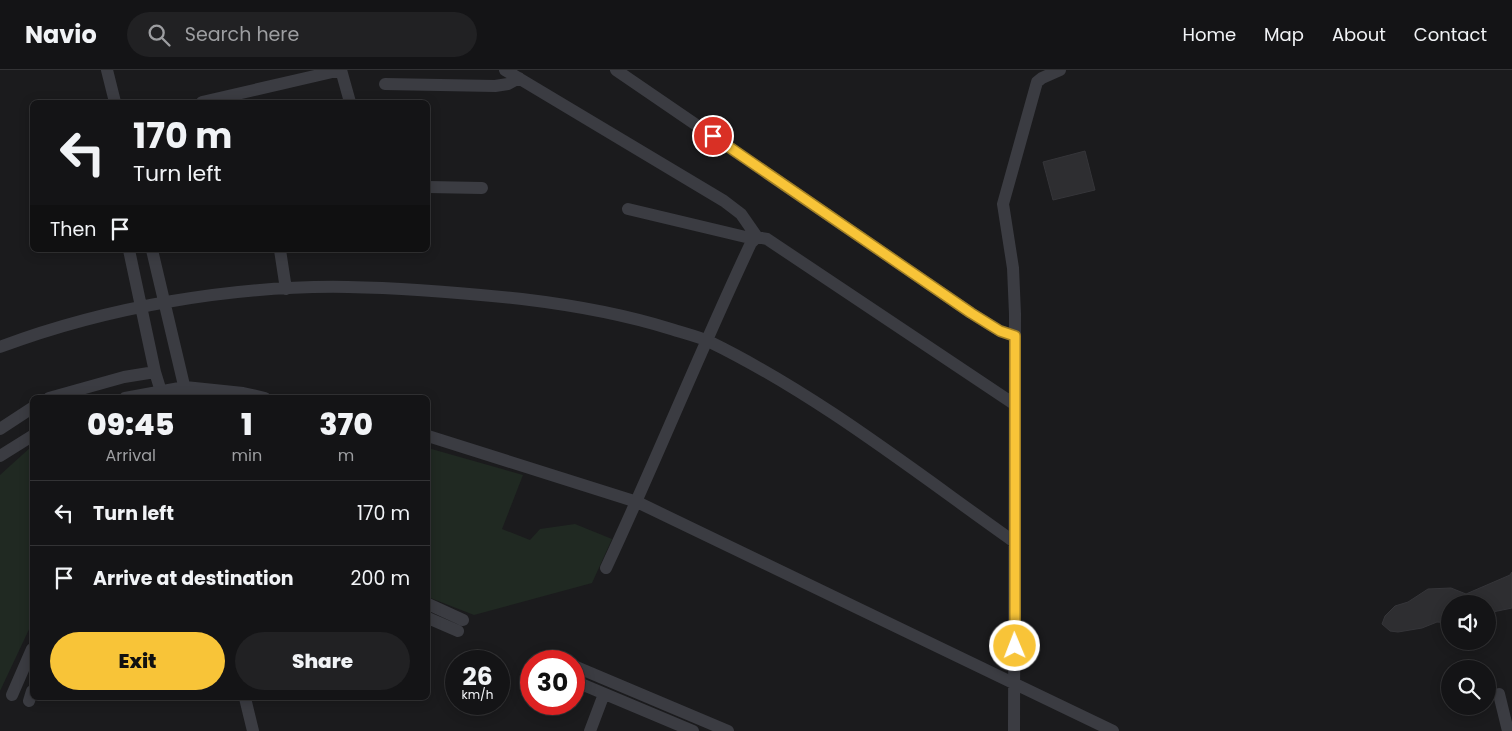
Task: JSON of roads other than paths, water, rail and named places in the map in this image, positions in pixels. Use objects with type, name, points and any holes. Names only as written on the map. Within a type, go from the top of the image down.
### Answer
[{"type":"street","points":[[106,70],[114,100]]},
{"type":"street","points":[[211,100],[341,70],[349,100]]},
{"type":"street","points":[[506,70],[724,201],[741,214],[755,238]]},
{"type":"street","points":[[616,70],[971,313],[1000,331],[1015,336]]},
{"type":"street","points":[[1014,731],[1014,284],[1003,204],[1038,82],[1042,78],[1060,70]]},
{"type":"street","points":[[385,84],[495,86],[508,84],[519,78]]},
{"type":"street","points":[[430,186],[482,188]]},
{"type":"street","points":[[628,209],[766,239],[1014,404]]},
{"type":"street","points":[[606,568],[637,502],[706,340],[755,238]]},
{"type":"street","points":[[129,252],[155,372],[163,394],[186,392],[242,393],[251,395]]},
{"type":"street","points":[[152,252],[186,392]]},
{"type":"street","points":[[280,252],[286,289]]},
{"type":"street","points":[[0,347],[42,331],[142,307],[205,296],[286,289],[345,286],[434,290],[572,305],[657,324],[706,340],[824,406],[1013,541]]},
{"type":"street","points":[[60,395],[124,377],[155,372]]},
{"type":"street","points":[[0,429],[30,409]]},
{"type":"street","points":[[0,456],[30,437]]},
{"type":"street","points":[[430,437],[637,502],[1113,731]]},
{"type":"street","points":[[430,605],[461,625],[430,618]]},
{"type":"street","points":[[12,695],[30,654]]},
{"type":"street","points":[[585,671],[728,731]]},
{"type":"street","points":[[585,686],[686,729]]},
{"type":"street","points":[[590,731],[604,694]]},
{"type":"street","points":[[1499,694],[1508,731]]},
{"type":"street","points":[[245,700],[253,731]]}]
